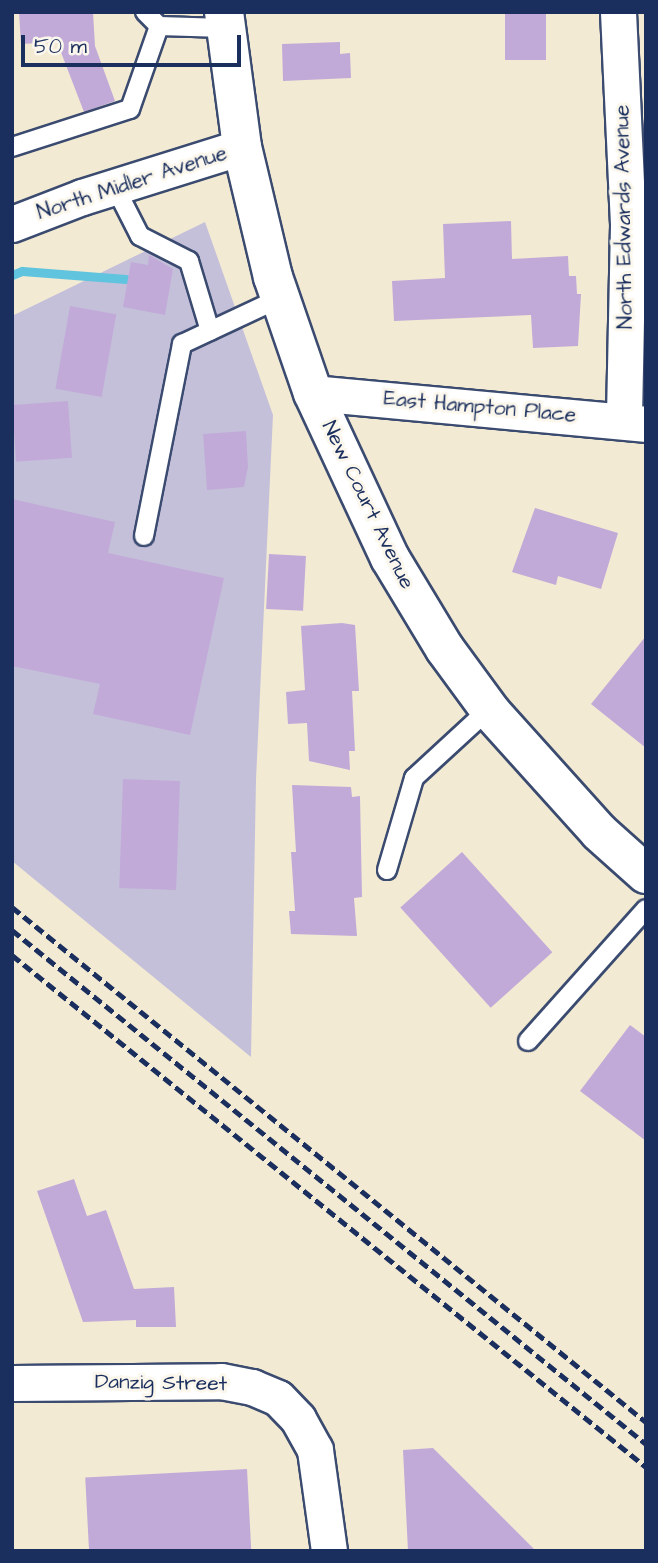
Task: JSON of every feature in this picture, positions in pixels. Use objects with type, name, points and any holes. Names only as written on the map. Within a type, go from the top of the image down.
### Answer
[{"type":"main road","name":"North Midler Avenue","points":[[224,20],[242,147]]},
{"type":"main road","name":"New Court Avenue","points":[[242,147],[280,299],[313,393],[390,558],[445,649],[489,709],[599,832],[646,874]]},
{"type":"street","name":"North Edwards Avenue","points":[[618,12],[635,124],[628,226],[635,422]]},
{"type":"street","name":"North Midler Avenue","points":[[14,218],[242,147]]},
{"type":"street","name":"East Hampton Place","points":[[313,393],[635,422]]},
{"type":"street","name":"Danzig Street","points":[[12,1382],[221,1381],[252,1387],[278,1398],[299,1419],[315,1450],[329,1551]]},
{"type":"lane","points":[[145,12],[159,26]]},
{"type":"lane","points":[[159,26],[224,20]]},
{"type":"lane","points":[[12,147],[130,109],[159,26]]},
{"type":"lane","points":[[115,187],[141,236],[189,261],[211,331]]},
{"type":"lane","points":[[144,536],[182,344],[280,299]]},
{"type":"lane","points":[[387,870],[414,778],[489,709]]},
{"type":"lane","points":[[528,1041],[646,909]]},
{"type":"shaded area","points":[[205,222],[273,415],[256,780],[251,1057],[12,861],[12,316]]},
{"type":"building","points":[[19,12],[93,12],[95,46],[115,101],[84,112],[57,42],[21,44]]},
{"type":"building","points":[[505,12],[546,12],[546,60],[505,60]]},
{"type":"building","points":[[340,42],[340,54],[350,53],[351,78],[283,81],[282,44]]},
{"type":"building","points":[[511,221],[512,259],[568,256],[569,276],[576,276],[577,294],[581,294],[578,346],[533,348],[531,315],[394,321],[392,281],[445,278],[443,224]]},
{"type":"building","points":[[149,255],[173,269],[165,315],[123,307],[131,262],[148,265]]},
{"type":"building","points":[[70,306],[116,314],[102,397],[55,389]]},
{"type":"building","points":[[68,401],[72,458],[16,462],[12,405]]},
{"type":"building","points":[[246,431],[248,467],[244,487],[207,490],[203,434]]},
{"type":"building","points":[[12,499],[115,522],[108,553],[224,578],[190,735],[93,714],[100,684],[12,666]]},
{"type":"building","points":[[535,508],[618,533],[601,589],[558,576],[556,585],[512,572]]},
{"type":"building","points":[[269,554],[306,556],[303,611],[266,609]]},
{"type":"building","points":[[342,623],[355,625],[359,691],[352,691],[355,751],[349,751],[350,770],[309,761],[307,723],[288,724],[286,692],[305,690],[301,626]]},
{"type":"building","points":[[646,636],[646,748],[591,704]]},
{"type":"building","points":[[123,779],[180,781],[176,890],[119,888]]},
{"type":"building","points":[[292,785],[351,787],[352,797],[360,796],[362,897],[354,898],[357,936],[291,934],[289,911],[295,911],[291,852],[296,852]]},
{"type":"building","points":[[462,852],[552,952],[491,1008],[400,908]]},
{"type":"building","points":[[630,1025],[646,1037],[646,1141],[580,1091]]},
{"type":"building","points":[[74,1179],[87,1216],[106,1210],[134,1289],[174,1287],[176,1327],[136,1327],[136,1320],[83,1322],[37,1191]]},
{"type":"building","points":[[433,1448],[536,1551],[408,1551],[403,1450]]},
{"type":"building","points":[[247,1469],[251,1551],[89,1551],[85,1477]]},
{"type":"waterway","points":[[12,275],[22,271],[126,279]]},
{"type":"railway","points":[[12,907],[646,1422]]},
{"type":"railway","points":[[12,930],[646,1444]]},
{"type":"railway","points":[[12,955],[646,1467]]}]
